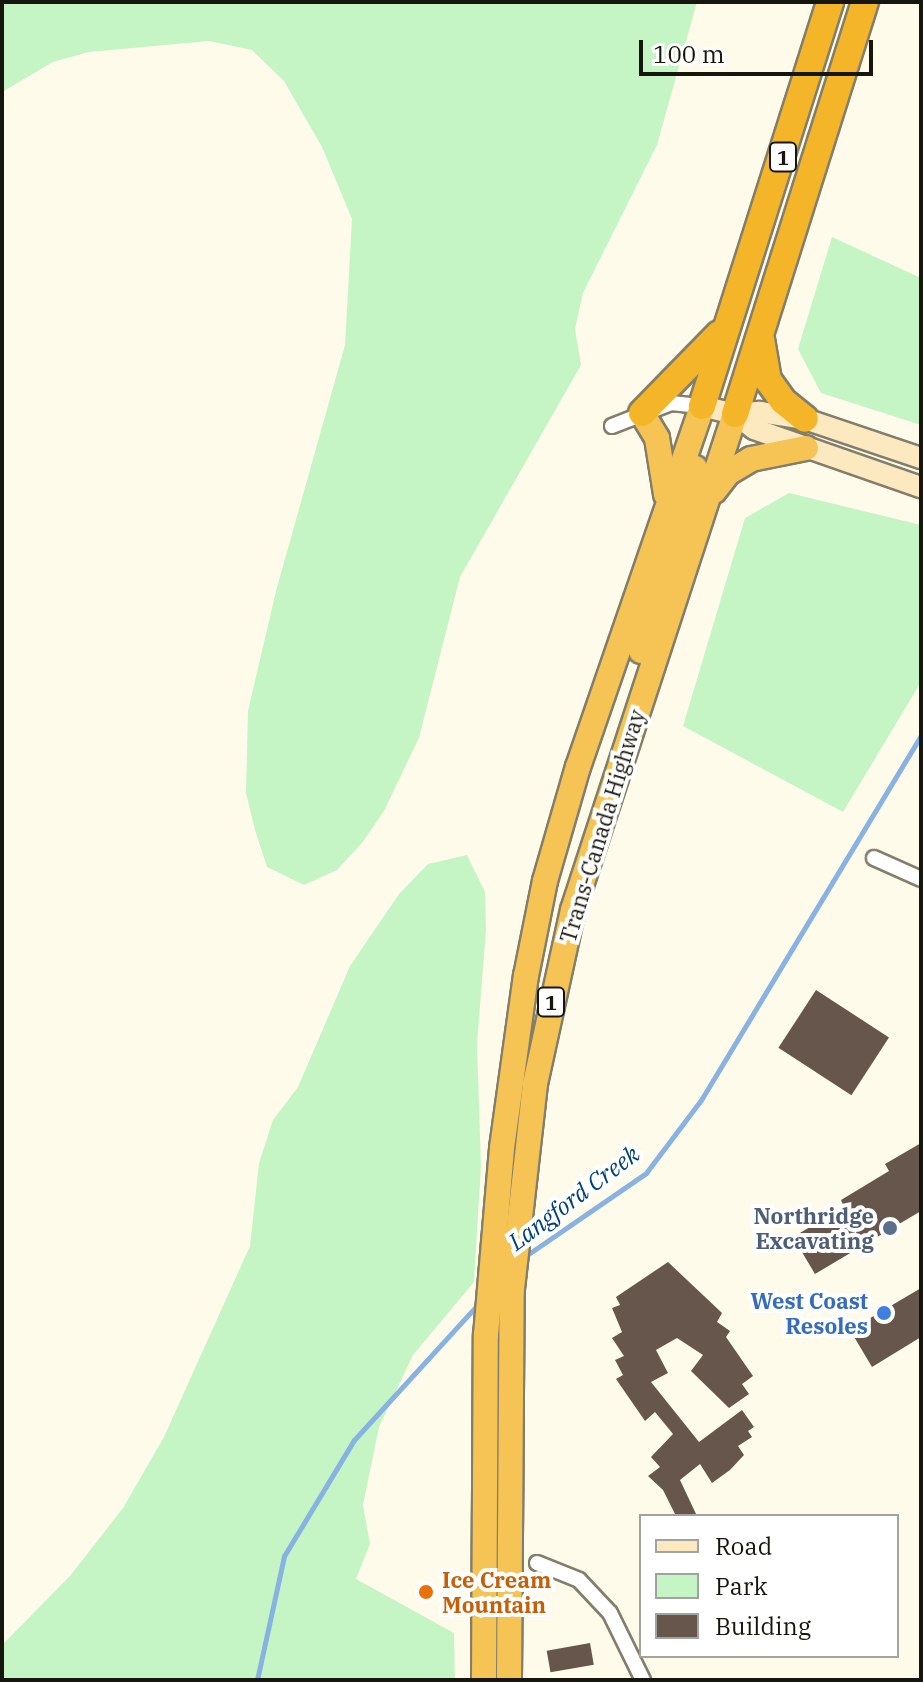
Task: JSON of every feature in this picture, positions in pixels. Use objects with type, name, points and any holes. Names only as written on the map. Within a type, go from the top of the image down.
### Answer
[{"type":"highway","name":"Trans-Canada Highway","points":[[484,1680],[486,1335],[514,1050],[560,824],[734,311],[830,2]]},
{"type":"highway","name":"Trans-Canada Highway","points":[[509,1680],[512,1289],[520,1181],[554,985],[633,725],[710,496],[865,2]]},
{"type":"highway","points":[[667,503],[657,438],[642,413],[701,357],[734,311]]},
{"type":"highway","points":[[760,335],[768,380],[783,401],[805,419]]},
{"type":"highway","points":[[633,725],[635,672],[696,466],[702,406]]},
{"type":"highway","points":[[710,496],[728,473],[751,459],[806,448]]},
{"type":"highway","points":[[496,1680],[500,1390],[512,1289]]},
{"type":"main road","points":[[702,406],[735,414],[760,412],[805,419],[921,458]]},
{"type":"main road","points":[[735,414],[754,429],[921,487]]},
{"type":"street","points":[[612,426],[671,403],[702,406]]},
{"type":"street","points":[[874,858],[921,879]]},
{"type":"street","points":[[537,1563],[579,1580],[610,1613],[643,1680]]},
{"type":"green space","points":[[2,2],[697,2],[657,145],[583,293],[575,329],[581,365],[460,577],[419,738],[384,811],[362,843],[337,870],[304,885],[267,867],[255,830],[246,793],[248,711],[276,591],[345,345],[352,219],[322,147],[284,81],[252,50],[209,41],[89,52],[53,62],[2,92]]},
{"type":"green space","points":[[832,237],[921,278],[921,425],[821,393],[798,349]]},
{"type":"green space","points":[[789,493],[921,525],[921,682],[843,812],[683,726],[745,518]]},
{"type":"green space","points":[[467,855],[485,892],[486,930],[477,1044],[481,1166],[474,1282],[413,1355],[379,1427],[363,1505],[370,1544],[356,1579],[454,1633],[455,1680],[2,1680],[2,1645],[70,1576],[123,1508],[164,1437],[250,1246],[259,1163],[273,1120],[298,1087],[350,966],[399,894],[428,864]]},
{"type":"building","points":[[816,990],[889,1037],[851,1095],[778,1048]]},
{"type":"building","points":[[921,1143],[921,1211],[815,1274],[793,1237],[844,1207],[841,1200],[889,1171],[885,1164]]},
{"type":"building","points":[[668,1262],[722,1313],[717,1322],[730,1331],[726,1337],[753,1376],[742,1384],[749,1394],[729,1408],[691,1371],[703,1355],[677,1338],[656,1350],[668,1373],[651,1382],[699,1442],[742,1410],[754,1427],[748,1431],[752,1437],[738,1446],[744,1455],[712,1483],[700,1464],[680,1480],[696,1514],[675,1514],[663,1490],[648,1476],[660,1467],[651,1457],[673,1434],[655,1412],[645,1421],[616,1379],[623,1375],[615,1360],[624,1356],[612,1338],[622,1332],[612,1308],[620,1305],[616,1297]]},
{"type":"building","points":[[921,1288],[921,1337],[872,1367],[850,1330]]},
{"type":"building","points":[[590,1643],[594,1665],[550,1672],[547,1651]]},
{"type":"waterway","name":"Langford Creek","points":[[524,1257],[646,1173],[701,1100],[921,736]]},
{"type":"waterway","name":"Langford Creek","points":[[257,1680],[284,1556],[354,1440],[481,1301]]},
{"type":"place","name":"Northridge Excavating","points":[[890,1228]]},
{"type":"place","name":"West Coast Resoles","points":[[884,1313]]},
{"type":"place","name":"Ice Cream Mountain","points":[[426,1592]]}]
